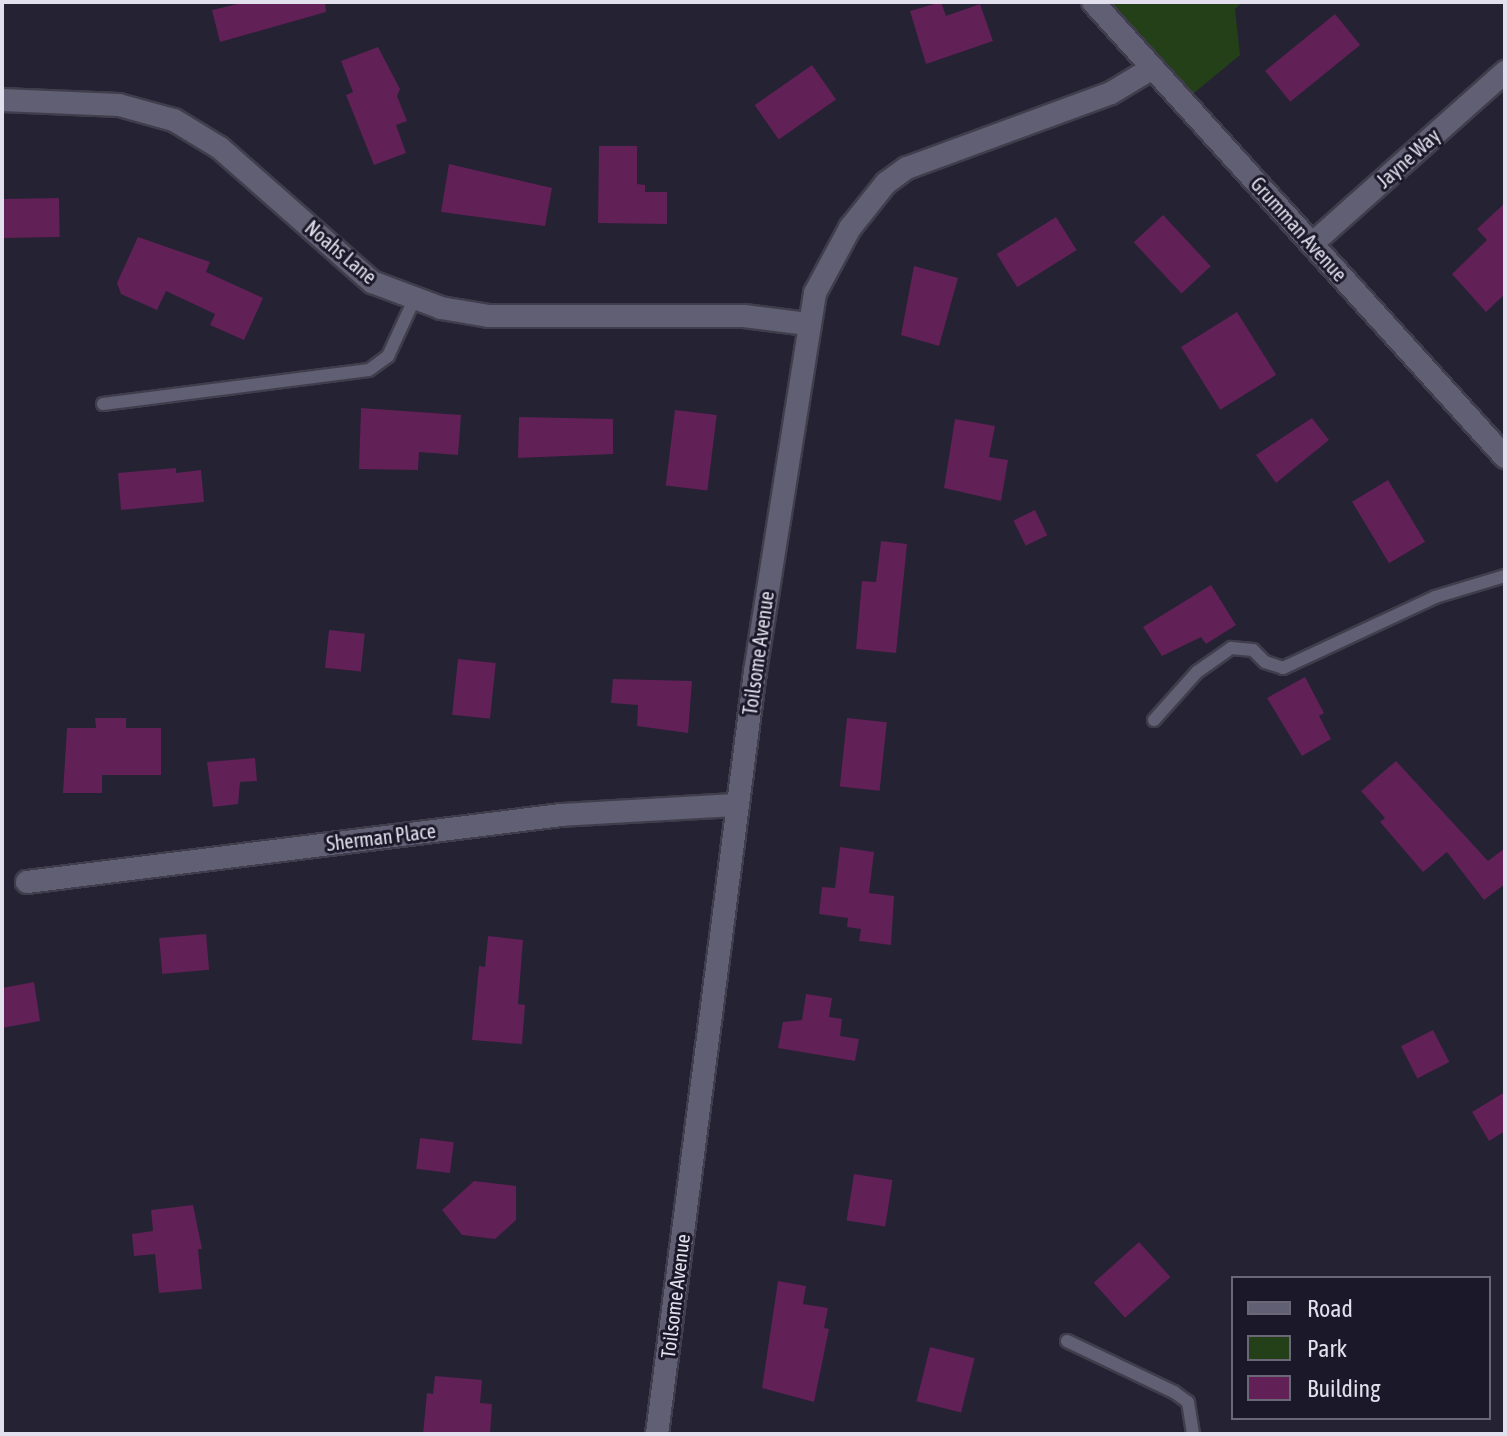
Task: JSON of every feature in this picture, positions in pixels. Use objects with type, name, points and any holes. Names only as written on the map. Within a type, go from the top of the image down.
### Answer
[{"type":"street","name":"Grumman Avenue","points":[[1093,2],[1505,457]]},
{"type":"street","name":"Toilsome Avenue","points":[[657,1434],[737,805],[807,324],[815,293],[843,237],[867,204],[907,168],[1111,93],[1151,69]]},
{"type":"street","name":"Jayne Way","points":[[1312,244],[1505,72]]},
{"type":"street","name":"Noahs Lane","points":[[2,100],[119,105],[174,120],[220,148],[372,282],[414,300],[489,316],[744,316],[807,324]]},
{"type":"street","name":"Sherman Place","points":[[27,882],[561,815],[737,805]]},
{"type":"lane","points":[[103,404],[369,370],[388,356],[414,300]]},
{"type":"lane","points":[[1154,720],[1197,672],[1231,648],[1253,650],[1265,662],[1283,668],[1435,597],[1505,576]]},
{"type":"lane","points":[[1067,1341],[1174,1392],[1188,1402],[1193,1434]]},
{"type":"green space","points":[[1104,2],[1243,2],[1235,9],[1240,55],[1183,102]]},
{"type":"building","points":[[246,2],[325,2],[326,12],[220,42],[212,10]]},
{"type":"building","points":[[941,2],[946,16],[980,4],[993,41],[926,64],[910,11]]},
{"type":"building","points":[[1335,14],[1360,45],[1290,102],[1265,71]]},
{"type":"building","points":[[378,47],[400,89],[397,96],[407,121],[396,125],[406,153],[374,165],[346,95],[353,92],[341,61]]},
{"type":"building","points":[[812,65],[836,99],[779,140],[755,105]]},
{"type":"building","points":[[599,146],[637,146],[637,184],[645,185],[645,192],[667,192],[667,224],[598,223]]},
{"type":"building","points":[[449,164],[552,188],[545,226],[441,212]]},
{"type":"building","points":[[59,198],[60,237],[3,238],[2,199]]},
{"type":"building","points":[[1505,203],[1505,294],[1486,312],[1452,274],[1487,240],[1477,229]]},
{"type":"building","points":[[1163,215],[1211,266],[1181,293],[1134,242]]},
{"type":"building","points":[[1056,217],[1077,250],[1017,287],[997,254]]},
{"type":"building","points":[[138,237],[210,262],[206,272],[263,298],[244,340],[210,325],[215,314],[166,291],[157,310],[121,294],[117,283]]},
{"type":"building","points":[[914,266],[958,278],[939,346],[901,335]]},
{"type":"building","points":[[1237,312],[1276,375],[1220,410],[1181,347]]},
{"type":"building","points":[[361,408],[461,415],[458,455],[419,452],[418,470],[359,469]]},
{"type":"building","points":[[675,410],[717,415],[707,491],[666,485]]},
{"type":"building","points":[[519,417],[613,419],[613,454],[518,458]]},
{"type":"building","points":[[1312,418],[1329,440],[1276,483],[1256,455]]},
{"type":"building","points":[[955,419],[995,426],[989,457],[1008,460],[1001,501],[944,488]]},
{"type":"building","points":[[176,468],[176,473],[201,470],[204,502],[121,510],[118,473]]},
{"type":"building","points":[[1388,480],[1425,542],[1389,563],[1352,502]]},
{"type":"building","points":[[1035,510],[1047,535],[1026,546],[1013,521]]},
{"type":"building","points":[[881,541],[907,544],[896,653],[856,649],[862,581],[876,582]]},
{"type":"building","points":[[1211,585],[1236,625],[1206,644],[1201,637],[1162,656],[1143,627]]},
{"type":"building","points":[[329,630],[365,634],[361,672],[325,668]]},
{"type":"building","points":[[458,659],[496,663],[490,719],[452,715]]},
{"type":"building","points":[[1305,677],[1324,713],[1319,716],[1331,739],[1302,756],[1267,698]]},
{"type":"building","points":[[613,679],[692,681],[688,733],[637,726],[638,705],[611,703]]},
{"type":"building","points":[[95,718],[126,718],[126,728],[161,728],[161,775],[102,775],[102,793],[63,793],[67,728],[96,728]]},
{"type":"building","points":[[847,718],[887,722],[880,791],[840,787]]},
{"type":"building","points":[[255,758],[257,781],[240,782],[238,804],[213,807],[207,762]]},
{"type":"building","points":[[1396,761],[1488,861],[1505,848],[1505,884],[1484,900],[1447,852],[1423,872],[1380,822],[1385,818],[1361,791]]},
{"type":"building","points":[[840,847],[874,852],[869,893],[894,896],[891,945],[859,941],[861,929],[847,927],[848,918],[819,914],[822,887],[835,888]]},
{"type":"building","points":[[206,934],[209,970],[162,974],[159,938]]},
{"type":"building","points":[[488,936],[523,940],[518,1004],[525,1005],[522,1044],[472,1040],[479,966],[485,967]]},
{"type":"building","points":[[34,982],[40,1021],[2,1028],[2,988]]},
{"type":"building","points":[[806,994],[832,998],[829,1017],[842,1019],[840,1036],[859,1039],[855,1061],[778,1048],[783,1022],[802,1020]]},
{"type":"building","points":[[1433,1030],[1449,1062],[1417,1078],[1401,1046]]},
{"type":"building","points":[[1505,1092],[1505,1131],[1489,1141],[1472,1112]]},
{"type":"building","points":[[420,1138],[454,1142],[450,1173],[416,1169]]},
{"type":"building","points":[[854,1174],[893,1180],[885,1227],[847,1220]]},
{"type":"building","points":[[474,1181],[516,1186],[516,1220],[495,1239],[462,1235],[442,1210]]},
{"type":"building","points":[[193,1205],[202,1249],[198,1249],[202,1289],[159,1293],[155,1254],[134,1256],[132,1234],[153,1231],[151,1210]]},
{"type":"building","points":[[1139,1242],[1170,1277],[1125,1318],[1094,1283]]},
{"type":"building","points":[[778,1281],[806,1286],[803,1304],[828,1308],[824,1328],[829,1329],[814,1402],[762,1388]]},
{"type":"building","points":[[930,1347],[975,1358],[961,1412],[916,1401]]},
{"type":"building","points":[[435,1376],[482,1380],[480,1403],[492,1404],[490,1434],[423,1434],[427,1393],[433,1394]]}]
